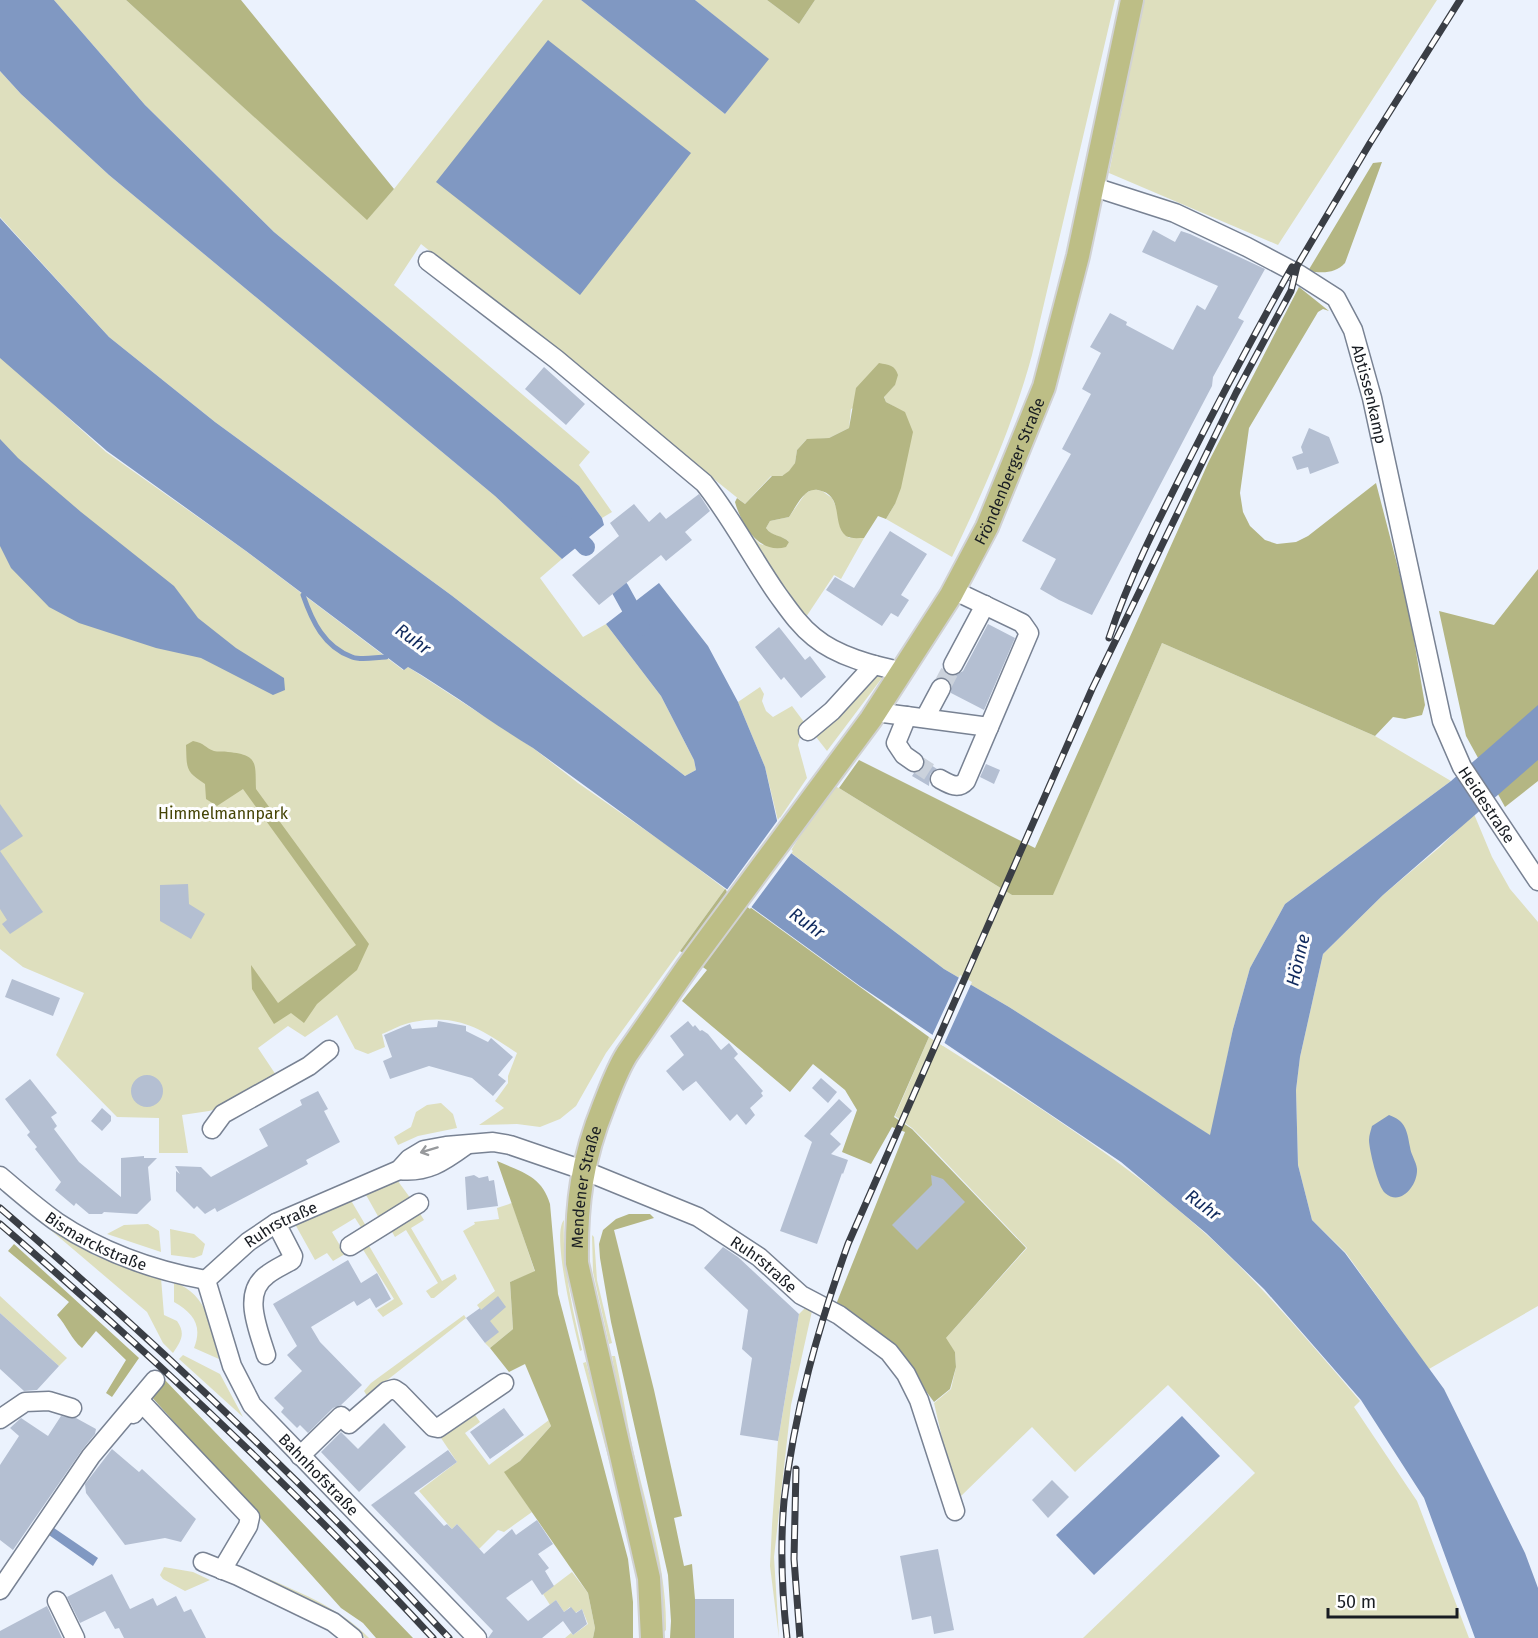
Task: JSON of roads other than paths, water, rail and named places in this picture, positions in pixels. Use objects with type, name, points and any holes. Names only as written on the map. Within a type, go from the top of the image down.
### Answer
[{"type":"main road","name":"Fröndenberger Straße","points":[[751,881],[903,672],[953,590],[987,527],[1044,387],[1071,289],[1132,0]]},
{"type":"main road","name":"Mendener Straße","points":[[652,1638],[649,1578],[577,1263],[576,1227],[583,1170],[591,1138],[618,1068],[676,983],[751,881]]},
{"type":"street","name":"Abtissenkamp","points":[[1094,187],[1175,213],[1247,247],[1300,275],[1336,298],[1353,330],[1372,398],[1443,722],[1459,761]]},
{"type":"street","points":[[428,261],[556,359],[704,483],[722,505],[757,566],[794,618],[814,637],[832,649],[874,665],[903,672]]},
{"type":"street","points":[[940,779],[951,785],[963,784],[1029,633],[1022,623],[953,590]]},
{"type":"street","points":[[953,665],[985,605]]},
{"type":"street","points":[[808,731],[832,711],[874,665]]},
{"type":"street","points":[[914,762],[904,755],[897,743],[942,688]]},
{"type":"street","points":[[876,712],[989,727]]},
{"type":"street","name":"Heidestraße","points":[[1459,761],[1538,881]]},
{"type":"street","points":[[212,1129],[223,1114],[309,1066],[329,1050]]},
{"type":"street","name":"Ruhrstraße","points":[[206,1280],[248,1242],[276,1223],[399,1170],[415,1172],[429,1168],[465,1146],[493,1142],[510,1145],[583,1170],[698,1217],[759,1257],[801,1295],[839,1315],[890,1352],[906,1374],[919,1400],[955,1511]]},
{"type":"street","name":"Bismarckstraße","points":[[0,1176],[58,1222],[112,1253],[167,1273],[206,1280]]},
{"type":"street","points":[[350,1246],[419,1203]]},
{"type":"street","points":[[266,1355],[252,1303],[256,1288],[265,1276],[292,1260],[293,1256],[276,1223]]},
{"type":"street","name":"Bahnhofstraße","points":[[206,1280],[232,1366],[245,1395],[260,1415],[477,1638]]},
{"type":"street","points":[[0,1590],[91,1456],[155,1380]]},
{"type":"street","points":[[300,1456],[341,1416],[349,1424],[387,1391],[394,1389],[400,1393],[433,1427],[438,1428],[504,1383]]},
{"type":"street","points":[[0,1419],[25,1402],[49,1401],[72,1408]]},
{"type":"street","points":[[125,1425],[142,1403],[250,1517],[248,1526],[222,1570]]},
{"type":"street","points":[[202,1562],[333,1622],[353,1638]]},
{"type":"street","points":[[57,1601],[75,1638]]},
{"type":"water","points":[[0,0],[54,0],[145,105],[274,232],[579,486],[602,518],[604,525],[562,559],[495,496],[109,175],[21,94],[0,71]]},
{"type":"water","points":[[581,0],[695,0],[769,59],[725,114]]},
{"type":"water","points":[[548,40],[691,153],[580,295],[436,182]]},
{"type":"water","points":[[0,218],[109,337],[215,422],[451,595],[685,776],[696,770],[694,760],[661,696],[606,624],[659,583],[708,646],[738,702],[765,767],[783,847],[944,969],[1009,1007],[1210,1135],[1233,1029],[1250,968],[1285,904],[1451,781],[1538,705],[1538,760],[1383,895],[1323,954],[1300,1057],[1296,1090],[1298,1165],[1312,1220],[1345,1253],[1444,1389],[1525,1553],[1538,1588],[1538,1638],[1475,1638],[1424,1498],[1361,1400],[1264,1289],[1206,1233],[1121,1162],[860,986],[533,748],[408,667],[404,670],[246,551],[107,451],[0,358]]},
{"type":"water","points":[[0,439],[18,458],[81,512],[174,586],[198,618],[236,648],[284,678],[285,690],[273,695],[201,658],[156,648],[79,623],[49,607],[11,568],[0,546]]},
{"type":"water","points":[[1389,1115],[1399,1120],[1405,1127],[1417,1169],[1412,1187],[1402,1196],[1397,1197],[1391,1197],[1382,1189],[1369,1145],[1372,1126]]},
{"type":"water","points":[[1182,1416],[1220,1456],[1094,1575],[1056,1535]]},
{"type":"water","points":[[51,1526],[98,1558],[93,1566],[46,1533]]},
{"type":"waterway","points":[[565,525],[586,547]]},
{"type":"waterway","points":[[620,589],[641,627]]},
{"type":"waterway","points":[[303,595],[320,632],[342,653],[365,659],[386,657]]},
{"type":"tunnel","points":[[941,688],[953,665]]},
{"type":"tunnel","points":[[914,762],[940,779]]},
{"type":"railway","points":[[787,1638],[782,1552],[788,1468],[808,1371],[848,1244],[1092,689],[1236,393],[1291,291],[1297,266],[1370,143],[1460,0]]},
{"type":"railway","points":[[1109,638],[1126,592],[1156,526],[1292,267]]},
{"type":"railway","points":[[0,1208],[117,1311],[230,1417],[341,1526],[449,1638]]},
{"type":"railway","points":[[0,1224],[222,1425],[330,1530],[433,1638]]},
{"type":"railway","points":[[796,1469],[794,1559],[800,1638]]},
{"type":"water label","name":"Ruhr","points":[[413,639]]},
{"type":"water label","name":"Ruhr","points":[[807,923]]},
{"type":"water label","name":"Hönne","points":[[1298,960]]},
{"type":"water label","name":"Ruhr","points":[[1203,1205]]},
{"type":"park label","name":"Himmelmannpark","points":[[223,813]]}]
